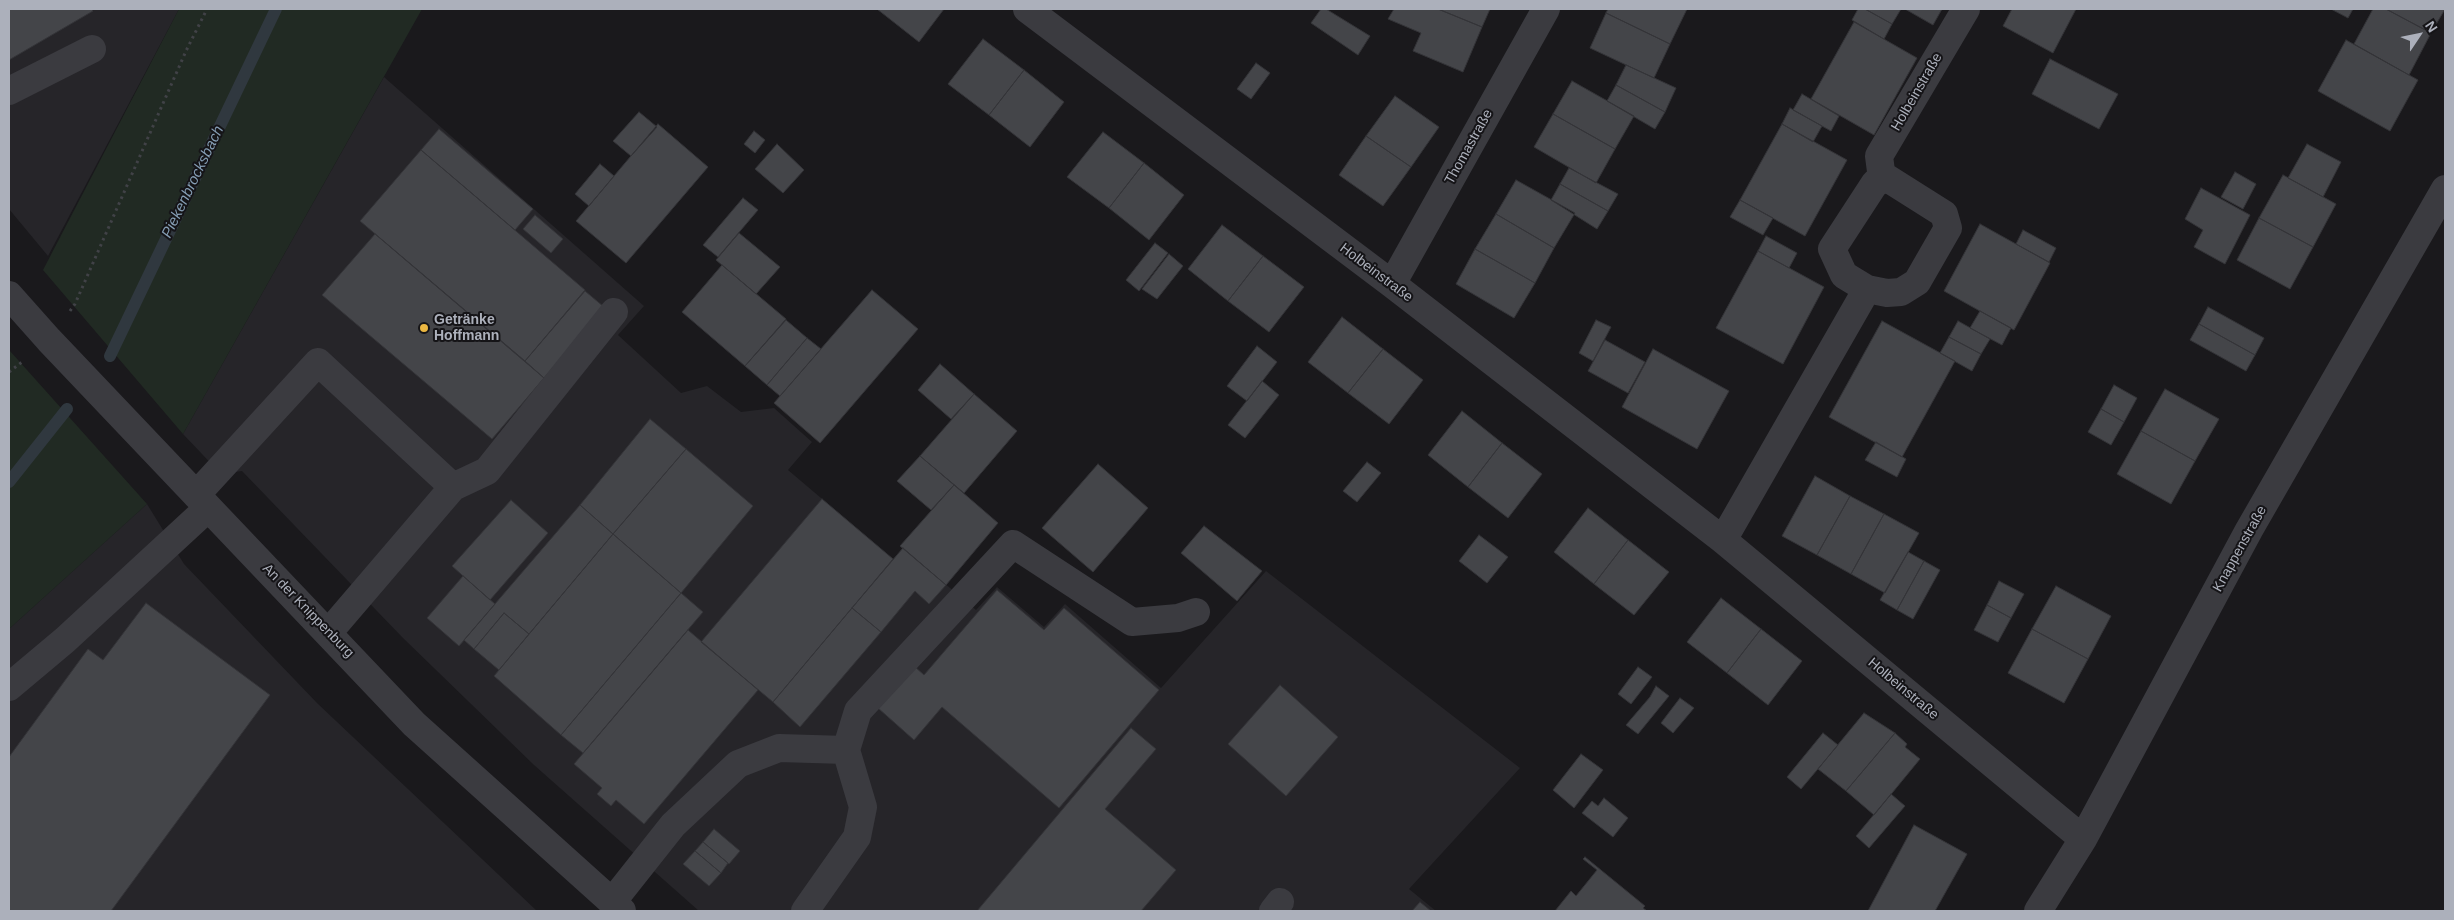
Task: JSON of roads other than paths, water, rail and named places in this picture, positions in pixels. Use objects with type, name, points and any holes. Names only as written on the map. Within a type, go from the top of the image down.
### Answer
[{"type":"street","name":"Holbeinstraße","points":[[1027,9],[1392,284],[1723,540],[2083,838]]},
{"type":"street","name":"Thomastraße","points":[[1392,284],[1546,9]]},
{"type":"street","name":"Holbeinstraße","points":[[1882,179],[1879,156],[1966,9]]},
{"type":"street","points":[[9,91],[92,49]]},
{"type":"street","points":[[1887,178],[1944,214],[1948,228],[1917,282],[1900,292],[1887,293],[1867,289],[1844,275],[1832,249],[1875,183],[1887,178]]},
{"type":"street","name":"Knappenstraße","points":[[2038,911],[2083,838],[2249,530],[2445,189]]},
{"type":"street","points":[[1723,540],[1867,289]]},
{"type":"street","name":"An der Knippenburg","points":[[9,295],[49,340],[202,502],[329,632],[414,724],[617,907]]},
{"type":"street","points":[[329,632],[453,487],[487,470],[614,312]]},
{"type":"street","points":[[9,688],[65,640],[202,502],[318,362],[453,487]]},
{"type":"street","points":[[805,911],[857,837],[863,807],[846,750],[858,711],[1013,544],[1132,622],[1178,618],[1196,612]]},
{"type":"street","points":[[617,907],[673,825],[738,764],[779,748],[846,750]]},
{"type":"waterway","name":"Piekenbrocksbach","points":[[110,356],[276,9]]},
{"type":"waterway","name":"Piekenbrocksbach","points":[[9,482],[67,409]]},
{"type":"place","name":"Getränke Hoffmann","points":[[424,328]]}]
